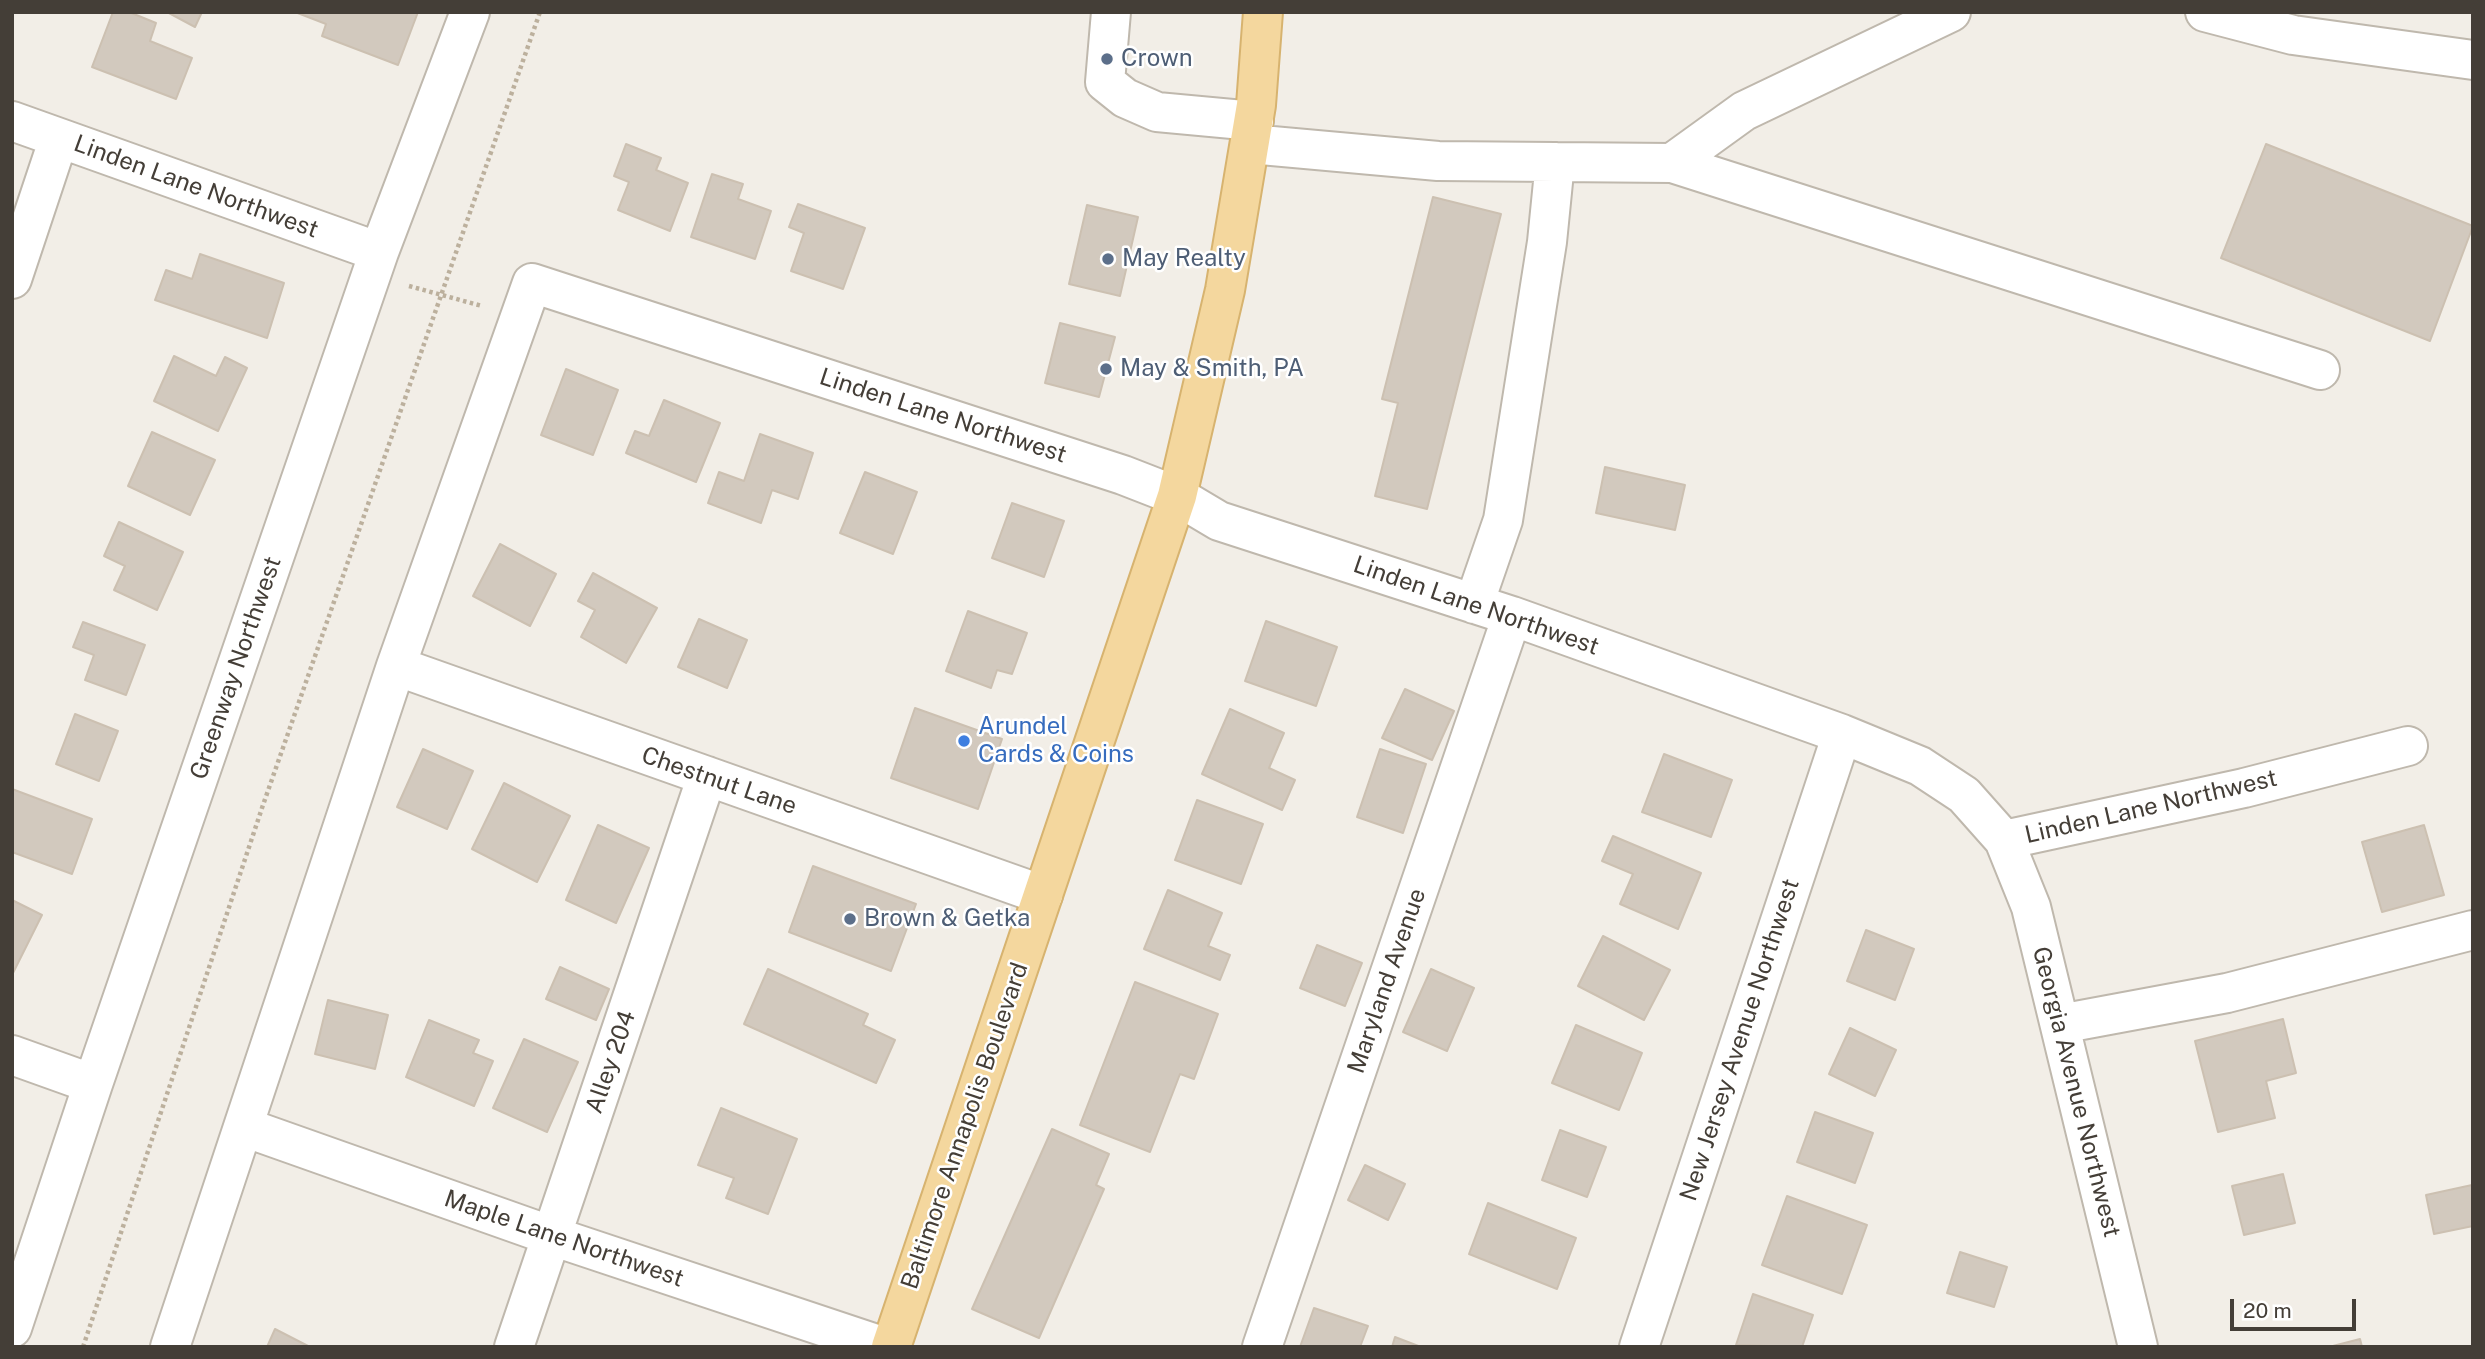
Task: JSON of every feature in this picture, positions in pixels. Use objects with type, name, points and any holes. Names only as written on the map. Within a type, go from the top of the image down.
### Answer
[{"type":"main road","name":"Baltimore Annapolis Boulevard","points":[[891,1347],[1177,496],[1223,303],[1252,133],[1263,12]]},
{"type":"street","name":"Greenway Northwest","points":[[12,1328],[93,1084],[375,264],[470,12]]},
{"type":"street","points":[[1111,12],[1105,82],[1125,98],[1157,112],[1252,133],[1438,161],[1672,163],[2320,370]]},
{"type":"street","points":[[1672,163],[1744,111],[1951,12]]},
{"type":"street","points":[[2205,12],[2293,35],[2473,60]]},
{"type":"street","name":"Linden Lane Northwest","points":[[12,121],[375,264]]},
{"type":"street","points":[[12,279],[59,138]]},
{"type":"street","points":[[1474,604],[1503,520],[1547,242],[1555,162]]},
{"type":"street","name":"Linden Lane Northwest","points":[[519,318],[532,283],[1110,470],[1177,496],[1219,521],[1512,616],[1842,734],[1920,766],[1964,795],[2004,840],[2244,788],[2408,746]]},
{"type":"street","points":[[170,1347],[396,666],[519,318]]},
{"type":"street","name":"Maryland Avenue","points":[[1262,1347],[1512,616]]},
{"type":"street","name":"Chestnut Lane","points":[[396,666],[1042,895]]},
{"type":"street","name":"New Jersey Avenue Northwest","points":[[1639,1347],[1842,734]]},
{"type":"street","name":"Alley 204","points":[[514,1347],[707,776]]},
{"type":"street","name":"Georgia Avenue Northwest","points":[[2004,840],[2031,906],[2138,1347]]},
{"type":"street","points":[[2060,1024],[2227,993],[2473,930]]},
{"type":"street","points":[[12,1055],[93,1084]]},
{"type":"street","name":"Maple Lane Northwest","points":[[244,1127],[552,1236],[808,1334],[885,1347]]},
{"type":"path","points":[[83,1347],[263,806],[540,12]]},
{"type":"path","points":[[375,264],[442,294],[519,318]]},
{"type":"building","points":[[113,12],[129,12],[156,23],[150,41],[192,58],[176,99],[92,67]]},
{"type":"building","points":[[167,12],[202,12],[195,27]]},
{"type":"building","points":[[295,12],[418,12],[398,65],[322,36],[326,24]]},
{"type":"building","points":[[626,144],[661,158],[656,170],[688,183],[670,231],[618,210],[629,182],[614,176]]},
{"type":"building","points":[[2266,144],[2473,226],[2430,341],[2221,258]]},
{"type":"building","points":[[712,174],[743,184],[738,199],[771,211],[755,259],[691,237]]},
{"type":"building","points":[[1433,197],[1501,214],[1427,509],[1375,496],[1398,403],[1382,399]]},
{"type":"building","points":[[798,204],[865,228],[843,289],[791,271],[804,233],[789,227]]},
{"type":"building","points":[[1087,205],[1138,217],[1120,296],[1069,284]]},
{"type":"building","points":[[200,254],[284,283],[267,338],[155,300],[166,270],[192,279]]},
{"type":"building","points":[[1060,323],[1115,337],[1099,397],[1045,383]]},
{"type":"building","points":[[174,356],[216,376],[225,357],[247,368],[218,431],[154,401]]},
{"type":"building","points":[[566,369],[618,390],[593,455],[541,435]]},
{"type":"building","points":[[664,400],[720,423],[696,482],[626,453],[635,431],[649,436]]},
{"type":"building","points":[[152,432],[215,460],[190,515],[128,486]]},
{"type":"building","points":[[760,434],[813,453],[798,499],[772,490],[761,523],[708,503],[719,472],[744,481]]},
{"type":"building","points":[[1605,467],[1685,485],[1675,530],[1596,513]]},
{"type":"building","points":[[865,472],[917,492],[893,554],[840,533]]},
{"type":"building","points":[[1012,503],[1064,521],[1044,577],[992,558]]},
{"type":"building","points":[[119,522],[183,552],[157,610],[114,590],[125,566],[104,556]]},
{"type":"building","points":[[500,544],[556,574],[530,626],[473,596]]},
{"type":"building","points":[[593,573],[657,608],[626,663],[581,637],[595,610],[578,601]]},
{"type":"building","points":[[968,611],[1027,633],[1012,674],[997,670],[991,688],[946,671]]},
{"type":"building","points":[[699,619],[747,640],[727,688],[678,667]]},
{"type":"building","points":[[1266,621],[1337,647],[1316,706],[1245,681]]},
{"type":"building","points":[[83,622],[145,645],[126,695],[85,680],[94,655],[73,647]]},
{"type":"building","points":[[1405,689],[1454,711],[1432,760],[1382,738]]},
{"type":"building","points":[[915,708],[1002,739],[978,809],[891,778]]},
{"type":"building","points":[[1230,709],[1284,733],[1269,768],[1295,780],[1282,810],[1202,774]]},
{"type":"building","points":[[75,714],[118,731],[99,781],[56,764]]},
{"type":"building","points":[[423,749],[473,771],[447,829],[397,807]]},
{"type":"building","points":[[1380,749],[1426,764],[1403,833],[1357,817]]},
{"type":"building","points":[[1664,754],[1732,780],[1711,837],[1642,812]]},
{"type":"building","points":[[504,783],[570,816],[537,882],[472,849]]},
{"type":"building","points":[[12,789],[92,819],[72,874],[12,852]]},
{"type":"building","points":[[1197,800],[1263,824],[1241,884],[1175,860]]},
{"type":"building","points":[[598,825],[649,848],[616,923],[566,900]]},
{"type":"building","points":[[2424,825],[2444,895],[2382,912],[2362,842]]},
{"type":"building","points":[[1613,836],[1701,873],[1678,929],[1620,904],[1633,874],[1602,861]]},
{"type":"building","points":[[813,866],[916,904],[891,971],[789,932]]},
{"type":"building","points":[[1168,890],[1222,913],[1208,946],[1230,955],[1220,980],[1144,949]]},
{"type":"building","points":[[12,900],[42,915],[13,973],[12,973]]},
{"type":"building","points":[[1866,930],[1914,949],[1895,1000],[1847,981]]},
{"type":"building","points":[[1603,936],[1670,970],[1644,1020],[1578,986]]},
{"type":"building","points":[[1317,945],[1362,963],[1345,1006],[1300,988]]},
{"type":"building","points":[[560,967],[609,989],[596,1020],[546,999]]},
{"type":"building","points":[[768,969],[868,1014],[863,1025],[895,1040],[876,1083],[744,1024]]},
{"type":"building","points":[[1431,969],[1474,988],[1447,1051],[1403,1032]]},
{"type":"building","points":[[1135,982],[1218,1014],[1194,1079],[1180,1074],[1150,1152],[1080,1125]]},
{"type":"building","points":[[328,1000],[388,1015],[375,1069],[315,1054]]},
{"type":"building","points":[[2283,1019],[2296,1073],[2266,1081],[2275,1118],[2218,1132],[2195,1041]]},
{"type":"building","points":[[429,1020],[479,1040],[473,1053],[493,1061],[474,1106],[406,1077]]},
{"type":"building","points":[[1576,1025],[1642,1053],[1619,1110],[1552,1083]]},
{"type":"building","points":[[1850,1028],[1896,1050],[1875,1096],[1829,1074]]},
{"type":"building","points":[[524,1039],[578,1062],[547,1132],[493,1108]]},
{"type":"building","points":[[721,1108],[797,1139],[768,1214],[726,1198],[734,1178],[698,1165]]},
{"type":"building","points":[[1815,1112],[1873,1133],[1855,1183],[1797,1162]]},
{"type":"building","points":[[1052,1129],[1109,1154],[1096,1185],[1104,1189],[1039,1338],[972,1309]]},
{"type":"building","points":[[1560,1130],[1606,1147],[1587,1197],[1542,1180]]},
{"type":"building","points":[[1365,1165],[1405,1184],[1388,1220],[1348,1200]]},
{"type":"building","points":[[2283,1174],[2295,1223],[2244,1235],[2232,1186]]},
{"type":"building","points":[[2472,1185],[2473,1226],[2434,1234],[2426,1195]]},
{"type":"building","points":[[1787,1196],[1867,1225],[1842,1294],[1762,1265]]},
{"type":"building","points":[[1488,1203],[1576,1238],[1557,1289],[1469,1254]]},
{"type":"building","points":[[1960,1252],[2007,1267],[1994,1307],[1947,1293]]},
{"type":"building","points":[[1753,1294],[1813,1315],[1802,1347],[1736,1345]]},
{"type":"building","points":[[1314,1308],[1368,1326],[1360,1347],[1300,1347]]},
{"type":"building","points":[[275,1329],[310,1347],[267,1347]]},
{"type":"building","points":[[1395,1337],[1421,1347],[1392,1347]]},
{"type":"building","points":[[2360,1339],[2362,1347],[2329,1347]]},
{"type":"place","name":"Crown","points":[[1107,59]]},
{"type":"place","name":"May Realty","points":[[1108,259]]},
{"type":"place","name":"May & Smith, PA","points":[[1106,369]]},
{"type":"place","name":"Arundel Cards & Coins","points":[[964,741]]},
{"type":"place","name":"Brown & Getka","points":[[850,919]]}]
